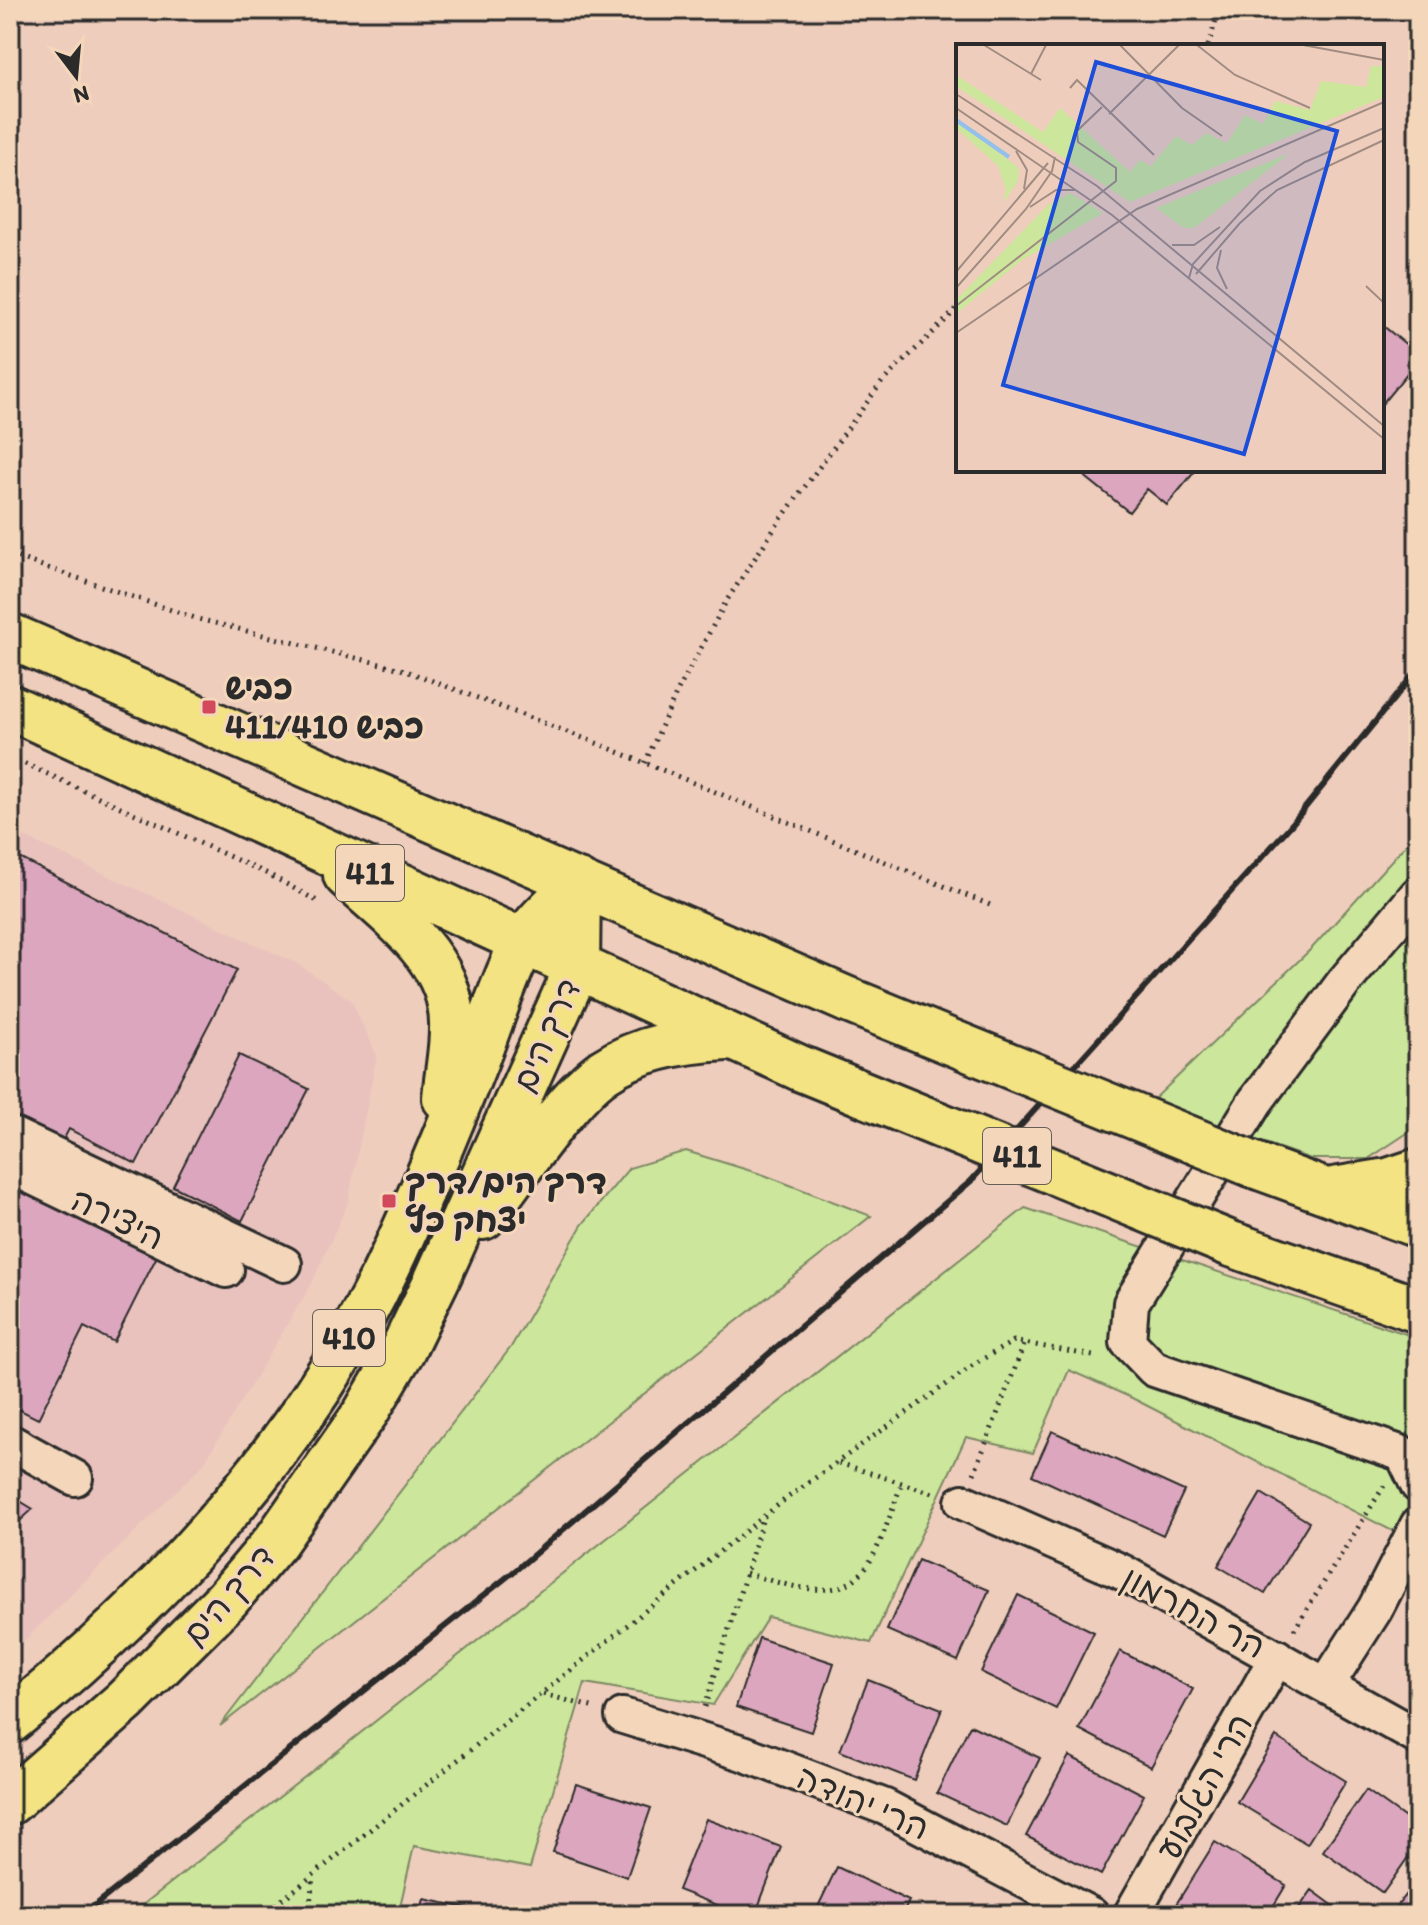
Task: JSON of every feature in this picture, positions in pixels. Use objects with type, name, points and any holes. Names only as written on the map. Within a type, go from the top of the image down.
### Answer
[{"type":"main road","name":"411","points":[[10,636],[848,1000],[1254,1165],[1418,1225]]},
{"type":"main road","name":"411","points":[[10,707],[802,1069],[1231,1244],[1418,1310]]},
{"type":"main road","points":[[317,849],[412,937],[433,961],[443,983],[453,1027],[438,1155]]},
{"type":"main road","name":"דרך הים","points":[[10,1721],[87,1658],[146,1600],[232,1505],[318,1392],[388,1267],[438,1155],[523,942],[578,882]]},
{"type":"main road","name":"דרך הים","points":[[10,1802],[61,1760],[180,1650],[276,1541],[366,1412],[438,1277],[577,968],[578,882]]},
{"type":"main road","points":[[438,1277],[560,1118],[601,1073],[643,1052],[671,1044],[730,1038]]},
{"type":"main road","points":[[1325,1191],[1388,1181],[1418,1171]]},
{"type":"street","points":[[1418,894],[1345,981],[1255,1102],[1131,1303],[1128,1342],[1154,1369],[1403,1454],[1418,1485]]},
{"type":"street","points":[[10,1134],[284,1264]]},
{"type":"street","name":"היצירה","points":[[10,1166],[226,1270]]},
{"type":"street","points":[[10,1442],[75,1478]]},
{"type":"street","name":"הר החרמון","points":[[963,1502],[1122,1572],[1418,1737]]},
{"type":"street","points":[[1327,1684],[1375,1609],[1418,1525]]},
{"type":"street","name":"הרי הגלבוע","points":[[1131,1915],[1277,1657]]},
{"type":"street","name":"הרי יהודה","points":[[623,1716],[695,1738],[885,1807],[1091,1915]]},
{"type":"path","points":[[1209,44],[1219,10]]},
{"type":"path","points":[[645,763],[676,694],[727,600],[781,519],[882,382],[956,310]]},
{"type":"path","points":[[10,555],[198,619],[401,669],[645,763],[990,905]]},
{"type":"path","points":[[10,757],[268,874],[324,905]]},
{"type":"path","points":[[263,1915],[763,1518],[979,1361],[1014,1341],[1154,1369]]},
{"type":"path","points":[[838,1462],[963,1502],[1025,1342]]},
{"type":"path","points":[[1277,1657],[1403,1454]]},
{"type":"path","points":[[746,1573],[823,1593],[849,1583],[869,1566],[880,1546],[902,1482]]},
{"type":"path","points":[[695,1738],[763,1518]]},
{"type":"path","points":[[543,1694],[623,1716]]},
{"type":"path","points":[[309,1915],[313,1875]]},
{"type":"shaded area","points":[[10,830],[298,964],[351,1000],[377,1055],[348,1203],[311,1285],[203,1465],[10,1655]]},
{"type":"green space","points":[[1418,831],[1418,1126],[1368,1159],[1311,1159],[1150,1103],[1312,948]]},
{"type":"green space","points":[[686,1151],[764,1175],[871,1216],[220,1726],[511,1347],[582,1225],[629,1168]]},
{"type":"green space","points":[[1025,1208],[1418,1338],[1418,1544],[1132,1398],[1069,1370],[1033,1453],[966,1437],[871,1643],[768,1617],[713,1705],[585,1683],[530,1868],[414,1846],[398,1915],[130,1915]]},
{"type":"building","points":[[1384,327],[1418,354],[1418,360],[1384,402]]},
{"type":"building","points":[[1079,472],[1194,472],[1167,505],[1147,489],[1129,512]]},
{"type":"building","points":[[10,853],[237,970],[136,1164],[69,1129],[57,1152],[10,1127]]},
{"type":"building","points":[[239,1055],[309,1089],[242,1221],[173,1186]]},
{"type":"building","points":[[10,1184],[157,1256],[114,1342],[84,1327],[38,1419],[10,1405]]},
{"type":"building","points":[[1052,1431],[1184,1491],[1163,1535],[1032,1475]]},
{"type":"building","points":[[1261,1493],[1309,1522],[1265,1594],[1218,1566]]},
{"type":"building","points":[[10,1495],[33,1509],[10,1530]]},
{"type":"building","points":[[918,1560],[989,1590],[958,1661],[887,1630]]},
{"type":"building","points":[[1018,1595],[1094,1632],[1056,1709],[981,1672]]},
{"type":"building","points":[[759,1638],[834,1663],[811,1732],[736,1707]]},
{"type":"building","points":[[1120,1651],[1193,1689],[1151,1767],[1079,1729]]},
{"type":"building","points":[[868,1680],[942,1709],[914,1780],[840,1751]]},
{"type":"building","points":[[970,1725],[1040,1758],[1007,1826],[937,1793]]},
{"type":"building","points":[[1276,1737],[1346,1781],[1307,1844],[1237,1802]]},
{"type":"building","points":[[1069,1756],[1144,1795],[1101,1875],[1026,1836]]},
{"type":"building","points":[[576,1784],[651,1808],[627,1877],[553,1852]]},
{"type":"building","points":[[1366,1790],[1418,1827],[1418,1843],[1383,1893],[1323,1851]]},
{"type":"building","points":[[706,1819],[781,1847],[755,1915],[743,1915],[678,1890]]},
{"type":"building","points":[[1215,1842],[1286,1885],[1268,1915],[1189,1915],[1175,1906]]},
{"type":"building","points":[[837,1867],[909,1901],[902,1915],[814,1915]]},
{"type":"building","points":[[1418,1879],[1418,1915],[1410,1915],[1397,1905]]},
{"type":"building","points":[[1312,1890],[1346,1915],[1294,1915]]},
{"type":"building","points":[[424,1899],[501,1915],[420,1915]]},
{"type":"railway","points":[[83,1915],[517,1569],[971,1181],[1291,825],[1418,669]]},
{"type":"place","name":"כביש 411/כביש 410","points":[[209,707]]},
{"type":"place","name":"דרך הים/דרך יצחק כץ","points":[[389,1201]]}]
